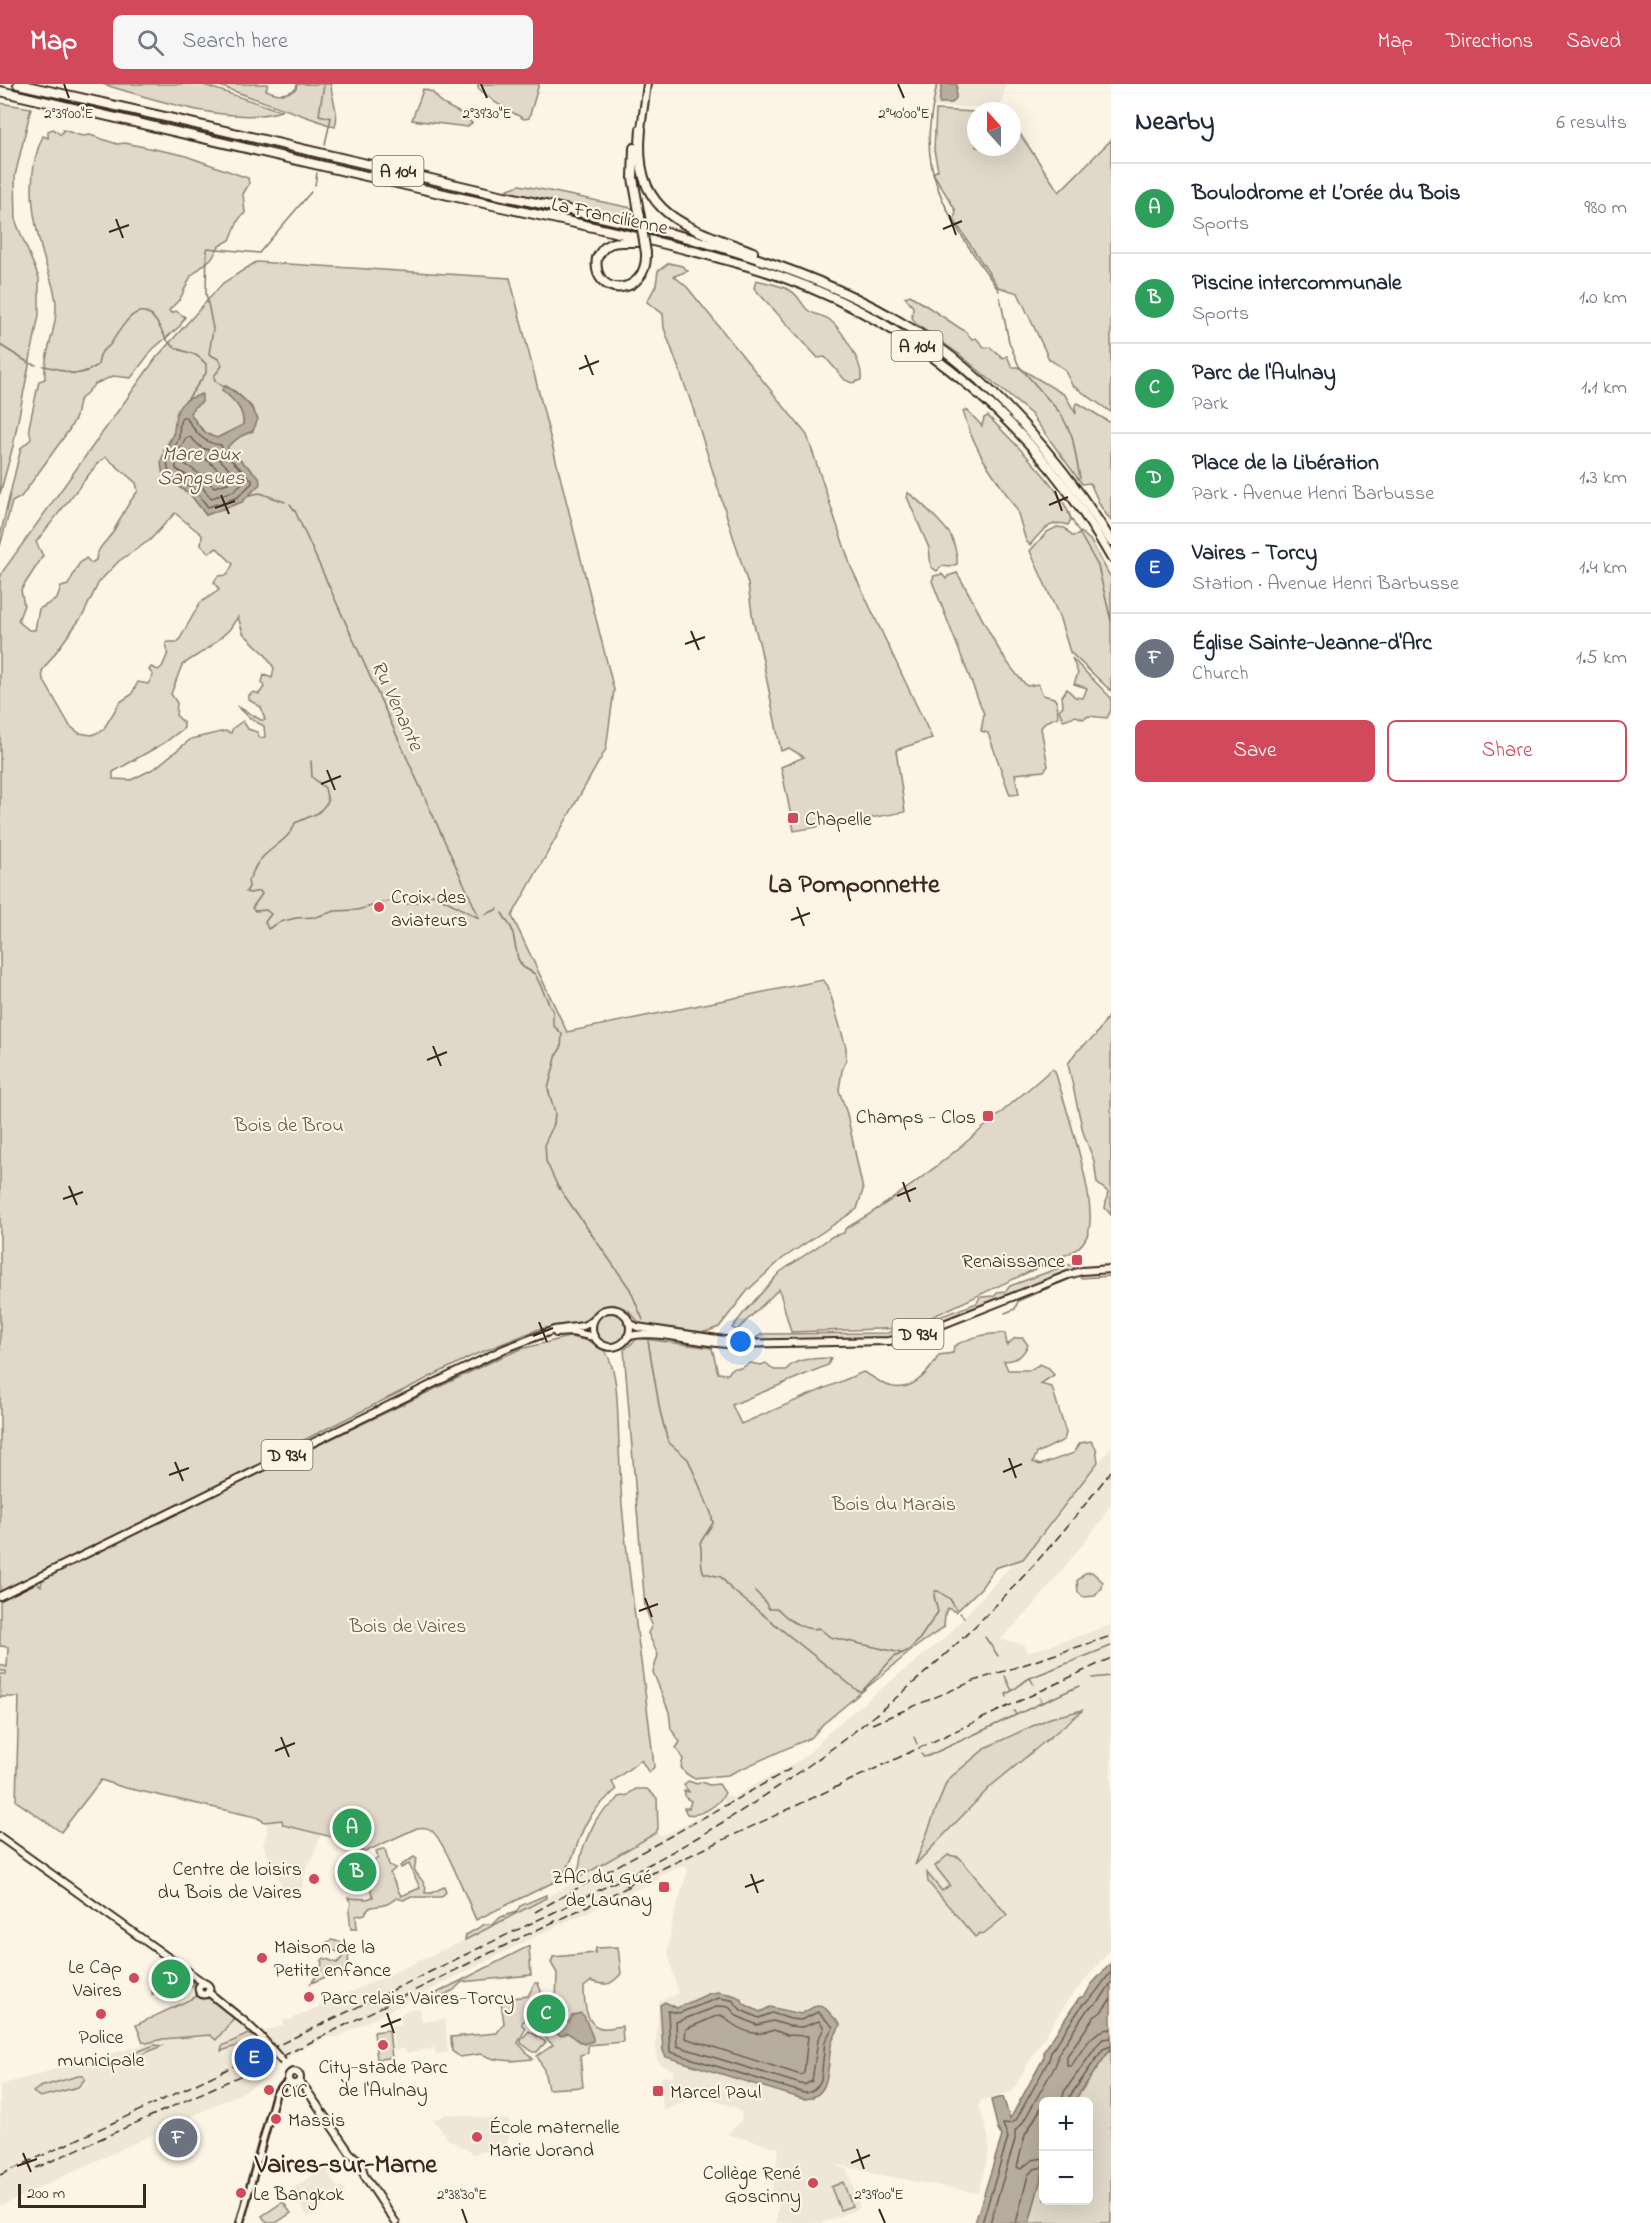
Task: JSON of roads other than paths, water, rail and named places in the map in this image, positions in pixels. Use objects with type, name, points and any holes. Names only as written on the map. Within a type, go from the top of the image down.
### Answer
[{"type":"highway","name":"La Francilienne","points":[[18,84],[612,220],[725,249],[775,265],[860,300],[911,328],[947,353],[980,382],[1056,462],[1111,541]]},
{"type":"highway","name":"La Francilienne","points":[[0,91],[650,240],[785,278],[848,305],[919,347],[955,373],[1012,426],[1042,458],[1082,510],[1111,557]]},
{"type":"highway","points":[[638,128],[642,178],[650,195],[661,208],[682,223],[770,258],[775,265]]},
{"type":"highway","points":[[638,128],[633,178],[640,217],[646,253],[643,272],[630,285],[619,288],[603,281],[598,274],[597,258],[609,245],[619,241],[640,243],[650,240]]},
{"type":"main road","points":[[638,128],[646,84]]},
{"type":"main road","name":"D 934","points":[[627,1337],[644,1334],[714,1344],[889,1341],[911,1337],[1059,1277],[1075,1273],[1111,1270]]},
{"type":"main road","points":[[609,1309],[621,1313],[628,1322],[627,1337],[622,1343],[609,1347],[598,1342],[592,1332],[593,1321],[598,1314],[609,1309]]},
{"type":"main road","name":"D 934","points":[[0,1596],[504,1348],[538,1335],[583,1326],[593,1321]]},
{"type":"main road","name":"D 934","points":[[628,1322],[637,1327],[750,1344]]},
{"type":"main road","name":"D 934","points":[[538,1335],[572,1332],[594,1337]]},
{"type":"main road","points":[[0,1837],[196,1977],[202,1984],[198,1989],[201,1994],[208,1992],[244,2020],[283,2062],[290,2073]]},
{"type":"main road","points":[[290,2073],[288,2081],[294,2084],[299,2082]]},
{"type":"main road","points":[[290,2073],[298,2074],[299,2082],[350,2153],[361,2162],[363,2174],[396,2223]]},
{"type":"street","points":[[240,2223],[276,2093],[288,2081]]},
{"type":"water","points":[[942,84],[957,84],[956,98],[952,103],[939,103]]},
{"type":"water","name":"Mare aux Sangsues","points":[[225,386],[244,400],[258,419],[253,431],[241,436],[228,446],[228,449],[259,477],[260,484],[242,502],[206,515],[190,494],[165,478],[161,461],[172,438],[178,410],[184,402],[190,399],[202,394],[202,402],[190,413],[201,428],[212,437],[217,438],[243,425],[240,410],[222,390]]},
{"type":"water","points":[[1111,1963],[1111,2048],[1077,2097],[1039,2097],[1039,2186],[1029,2223],[975,2223],[1002,2136],[998,2130],[991,2100],[1003,2097],[1010,2119],[1044,2057],[1044,2051],[1079,1998],[1085,1996],[1091,1985]]},
{"type":"water","points":[[718,1992],[737,1996],[744,2004],[760,2012],[770,2007],[801,2014],[817,2005],[823,2006],[840,2024],[832,2043],[824,2087],[819,2093],[803,2099],[666,2057],[663,2051],[660,2005],[665,2002],[677,2008]]},
{"type":"water","points":[[580,2013],[584,2016],[593,2038],[593,2041],[584,2044],[567,2033],[562,2036],[547,2030],[539,2023],[540,2019],[545,2017],[549,2028],[555,2029],[559,2020],[569,2022],[572,2016]]},
{"type":"waterway","name":"Ru Venante","points":[[324,84],[319,115],[331,118],[325,144]]},
{"type":"waterway","points":[[937,84],[929,133],[935,179],[958,230],[999,291]]},
{"type":"waterway","name":"Ru Venante","points":[[315,185],[317,173]]},
{"type":"waterway","name":"Ru Venante","points":[[224,387],[215,381],[214,376],[222,366],[220,360],[209,354],[213,329],[206,293],[207,248],[259,253],[311,192]]},
{"type":"waterway","points":[[1000,297],[1009,342],[1019,366],[1061,414],[1072,436],[1080,478]]},
{"type":"waterway","points":[[43,366],[76,374],[89,370],[98,365],[101,353],[109,346],[126,322],[137,313],[143,312],[153,317],[170,344],[194,354],[206,364],[206,373],[187,400]]},
{"type":"waterway","points":[[0,345],[36,365]]},
{"type":"waterway","name":"Ru Venante","points":[[249,495],[260,493],[285,502]]},
{"type":"waterway","name":"Ru Venante","points":[[290,504],[479,917]]},
{"type":"waterway","points":[[1068,513],[1098,566],[1111,621]]},
{"type":"waterway","points":[[311,761],[312,777],[325,788],[328,802],[318,813],[295,823],[288,835],[257,864],[248,880],[249,887],[246,892],[260,891],[262,894],[252,908],[255,911],[266,910],[271,914],[265,922],[268,929],[280,922],[296,918],[316,917],[335,911],[357,910],[393,900],[407,904],[426,900],[433,894],[479,918]]},
{"type":"waterway","points":[[484,915],[498,909]]},
{"type":"waterway","points":[[502,913],[512,929],[518,959],[523,967],[535,974],[553,1012],[553,1025],[562,1034],[561,1048],[557,1054],[548,1089],[555,1113],[554,1124],[545,1143],[546,1161],[557,1185],[630,1289],[643,1320]]},
{"type":"waterway","points":[[1080,1278],[1111,1276]]},
{"type":"waterway","points":[[1005,1313],[1015,1309],[1018,1301],[1069,1279]]},
{"type":"waterway","points":[[648,1341],[660,1411],[668,1442],[688,1459],[711,1513],[713,1523],[700,1543],[704,1573],[721,1577],[731,1589],[858,1691],[862,1691],[894,1657],[909,1650],[918,1641],[938,1612],[935,1591],[950,1599],[956,1609]]},
{"type":"waterway","points":[[755,1591],[769,1609],[778,1609],[803,1627],[819,1628],[830,1637],[901,1653]]},
{"type":"waterway","points":[[960,1613],[964,1617]]},
{"type":"waterway","points":[[985,1637],[998,1656]]},
{"type":"waterway","points":[[1030,1678],[1111,1646]]},
{"type":"waterway","points":[[1005,1676],[1012,1691]]},
{"type":"waterway","points":[[1092,1678],[1111,1676]]},
{"type":"waterway","points":[[1007,1697],[1006,1694],[1030,1678],[1034,1685]]},
{"type":"waterway","points":[[1040,1698],[1042,1703],[1079,1686]]},
{"type":"waterway","points":[[1014,1711],[1016,1715],[1041,1703]]},
{"type":"waterway","points":[[921,1754],[924,1757],[928,1756],[1016,1715]]},
{"type":"waterway","points":[[914,1737],[917,1744]]},
{"type":"railway","points":[[0,2175],[277,2046],[572,1904],[667,1855],[757,1801],[870,1719],[923,1675],[1022,1578],[1111,1471]]},
{"type":"railway","points":[[872,1724],[971,1682],[1111,1636]]},
{"type":"railway","points":[[625,1886],[1111,1658]]},
{"type":"railway","points":[[535,1912],[792,1768]]},
{"type":"railway","points":[[36,2168],[273,2061],[632,1885]]},
{"type":"place","name":"Chapelle","points":[[793,818]]},
{"type":"place","name":"Croix des aviateurs","points":[[379,907]]},
{"type":"place","name":"Champs - Clos","points":[[988,1116]]},
{"type":"place","name":"Renaissance","points":[[1077,1260]]},
{"type":"place","name":"Boulodrome et L’Orée du Bois","points":[[352,1828]]},
{"type":"place","name":"Piscine intercommunale","points":[[357,1872]]},
{"type":"place","name":"Centre de loisirs du Bois de Vaires","points":[[314,1879]]},
{"type":"place","name":"ZAC du Gué de Launay","points":[[664,1887]]},
{"type":"place","name":"Maison de la Petite enfance","points":[[262,1958]]},
{"type":"place","name":"Le Cap Vaires","points":[[134,1978]]},
{"type":"place","name":"Place de la Libération","points":[[171,1979]]},
{"type":"place","name":"Parc relais Vaires-Torcy","points":[[309,1997]]},
{"type":"place","name":"Police municipale","points":[[101,2014]]},
{"type":"place","name":"Parc de l'Aulnay","points":[[546,2014]]},
{"type":"place","name":"City-stade Parc de l'Aulnay","points":[[383,2045]]},
{"type":"place","name":"Vaires - Torcy","points":[[254,2058]]},
{"type":"place","name":"CIC","points":[[269,2090]]},
{"type":"place","name":"Marcel Paul","points":[[658,2091]]},
{"type":"place","name":"Massis","points":[[276,2119]]},
{"type":"place","name":"École maternelle Marie Jorand","points":[[477,2137]]},
{"type":"place","name":"Église Sainte-Jeanne-d'Arc","points":[[178,2138]]},
{"type":"place","name":"Collège René Goscinny","points":[[813,2183]]},
{"type":"place","name":"Le Bangkok","points":[[241,2193]]},
{"type":"district","name":"La Pomponnette","points":[[854,883]]},
{"type":"district","name":"Vaires-sur-Marne","points":[[346,2163]]},
{"type":"park label","name":"Bois de Brou","points":[[289,1124]]},
{"type":"park label","name":"Bois du Marais","points":[[894,1503]]},
{"type":"park label","name":"Bois de Vaires","points":[[408,1625]]}]
